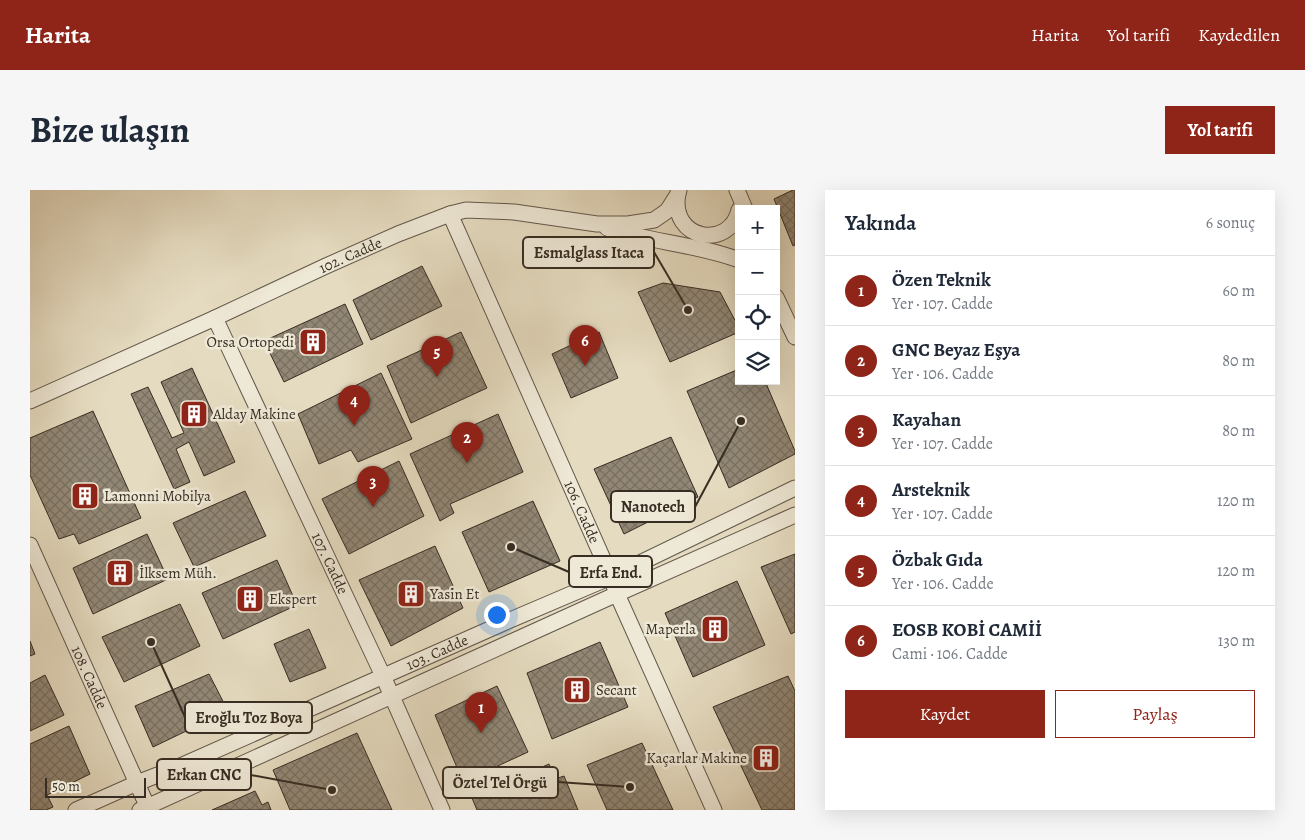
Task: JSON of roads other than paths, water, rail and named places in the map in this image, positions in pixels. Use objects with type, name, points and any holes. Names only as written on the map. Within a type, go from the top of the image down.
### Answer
[{"type":"street","name":"102. Cadde","points":[[30,401],[335,262],[398,234],[450,214],[466,210],[514,212],[596,224],[628,224],[654,220],[667,211],[679,191]]},
{"type":"street","points":[[679,191],[676,204],[678,214],[683,224],[702,242]]},
{"type":"street","points":[[702,242],[713,235],[723,232],[732,225],[738,216],[739,200]]},
{"type":"street","name":"106. Cadde","points":[[450,214],[714,810]]},
{"type":"street","points":[[596,224],[627,234],[702,242],[735,258]]},
{"type":"street","points":[[780,305],[795,337]]},
{"type":"street","name":"107. Cadde","points":[[215,318],[392,697],[442,810]]},
{"type":"street","name":"103. Cadde","points":[[76,810],[611,577],[795,488]]},
{"type":"street","name":"103. Cadde","points":[[145,809],[617,594],[795,516]]},
{"type":"street","name":"108. Cadde","points":[[30,545],[137,783],[145,809]]},
{"type":"place","name":"Esmalglass Itaca","points":[[688,310]]},
{"type":"place","name":"Orsa Ortopedi","points":[[313,342]]},
{"type":"place","name":"EOSB KOBİ CAMİİ","points":[[585,366]]},
{"type":"place","name":"Özbak Gıda","points":[[437,377]]},
{"type":"place","name":"Alday Makine","points":[[194,414]]},
{"type":"place","name":"Nanotech","points":[[741,421]]},
{"type":"place","name":"Arsteknik","points":[[354,426]]},
{"type":"place","name":"GNC Beyaz Eşya","points":[[467,463]]},
{"type":"place","name":"Lamonni Mobilya","points":[[85,496]]},
{"type":"place","name":"Kayahan","points":[[373,507]]},
{"type":"place","name":"Erfa End.","points":[[511,547]]},
{"type":"place","name":"İlksem Müh.","points":[[120,573]]},
{"type":"place","name":"Yasin Et","points":[[411,594]]},
{"type":"place","name":"Ekspert","points":[[250,599]]},
{"type":"place","name":"Maperla","points":[[715,629]]},
{"type":"place","name":"Eroğlu Toz Boya","points":[[151,642]]},
{"type":"place","name":"Secant","points":[[577,690]]},
{"type":"place","name":"Özen Teknik","points":[[481,733]]},
{"type":"place","name":"Kaçarlar Makine","points":[[766,758]]},
{"type":"place","name":"Öztel Tel Örgü","points":[[630,787]]},
{"type":"place","name":"Erkan CNC","points":[[332,790]]}]
